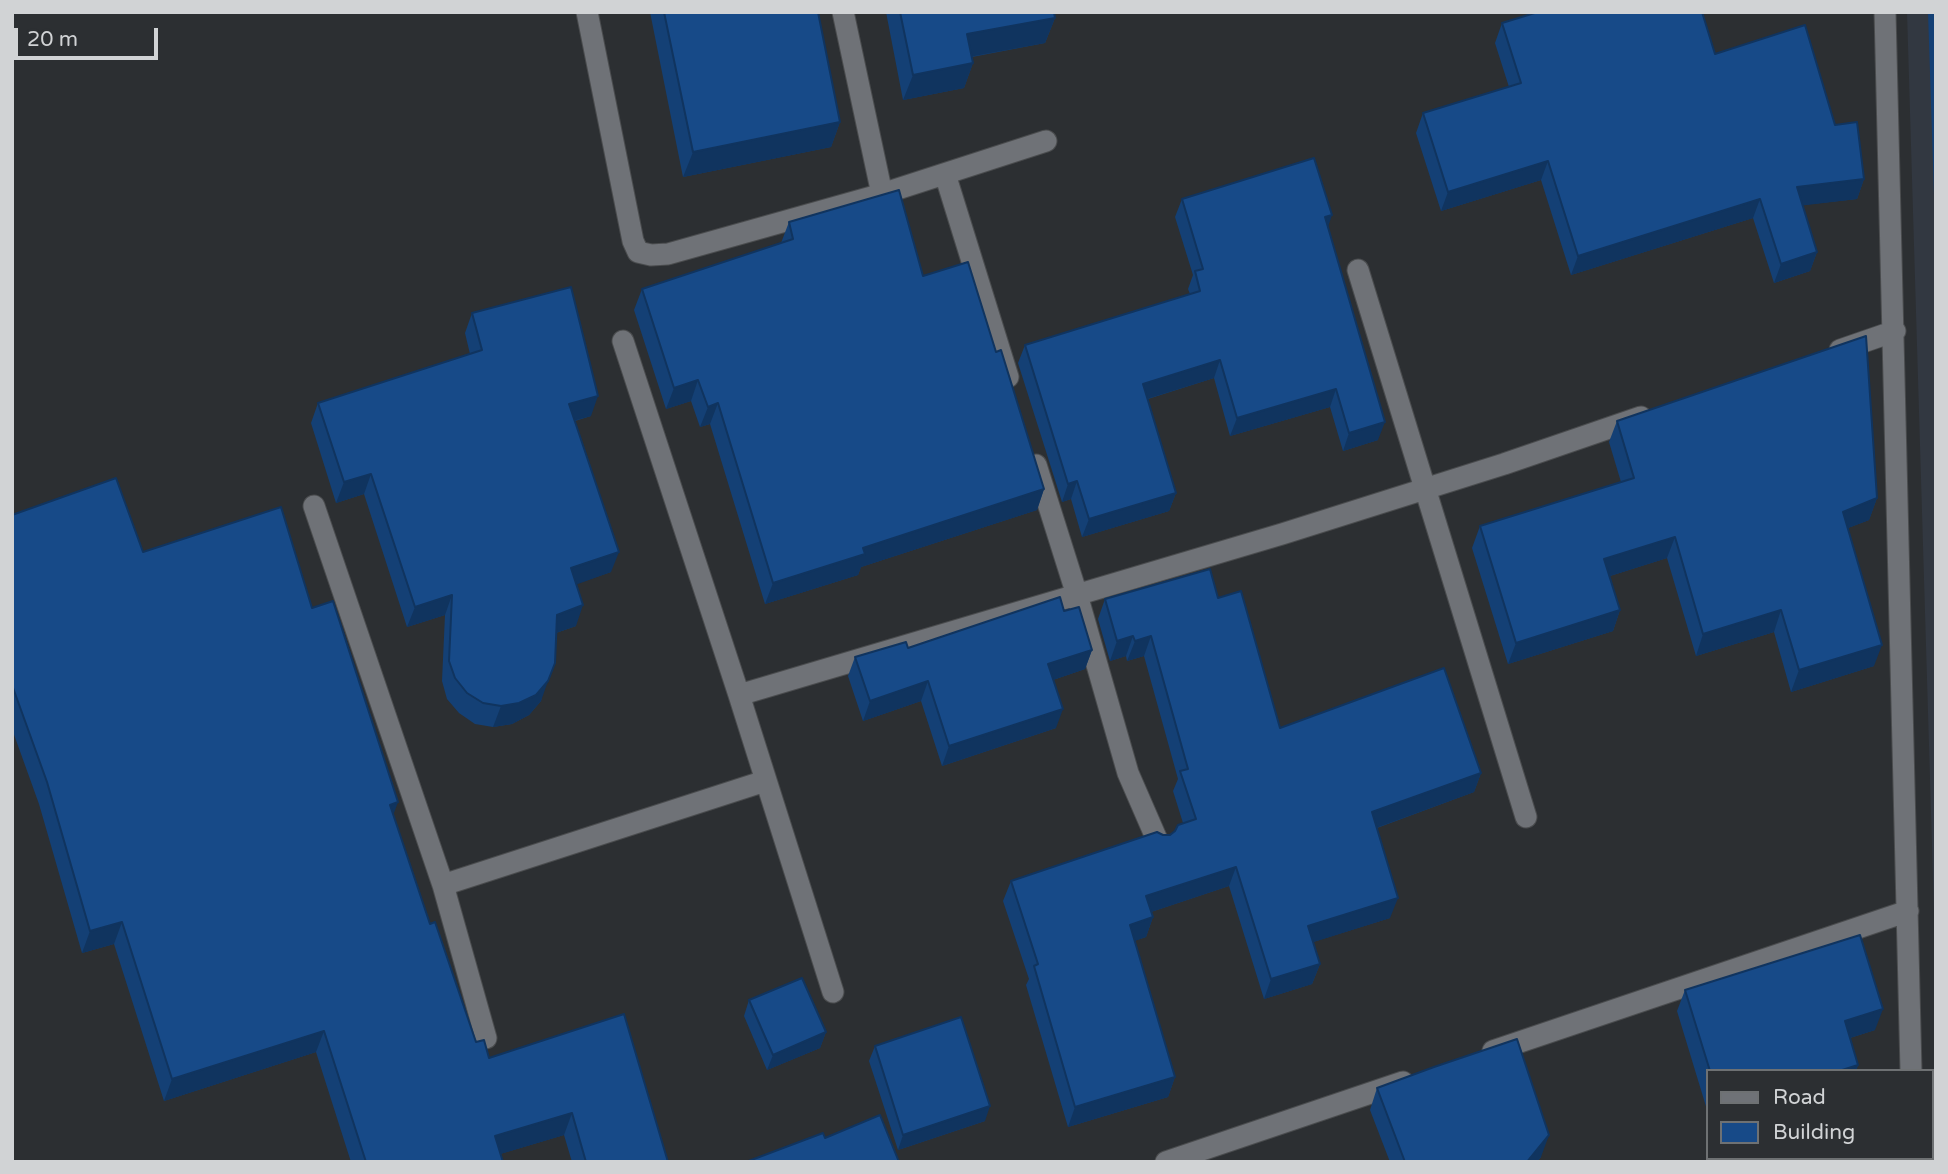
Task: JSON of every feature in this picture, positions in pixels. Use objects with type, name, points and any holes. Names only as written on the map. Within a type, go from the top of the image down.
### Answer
[{"type":"street","points":[[587,12],[633,241],[638,252],[651,256],[668,254],[882,194],[1046,141]]},
{"type":"street","points":[[843,12],[882,194]]},
{"type":"street","points":[[1885,12],[1895,331],[1911,1069]]},
{"type":"street","points":[[945,174],[1015,398]]},
{"type":"street","points":[[1358,270],[1526,817]]},
{"type":"street","points":[[1816,358],[1895,331]]},
{"type":"street","points":[[623,341],[833,992]]},
{"type":"street","points":[[739,695],[1282,534],[1504,464],[1660,411]]},
{"type":"street","points":[[1031,450],[1077,595],[1128,773],[1158,842]]},
{"type":"street","points":[[314,506],[443,885],[486,1038]]},
{"type":"street","points":[[443,885],[765,782]]},
{"type":"street","points":[[1471,1059],[1908,911]]},
{"type":"street","points":[[1166,1162],[1418,1077]]},
{"type":"shaded area","points":[[1907,12],[1936,12],[1936,979]]},
{"type":"building","points":[[664,12],[818,12],[840,122],[693,152]]},
{"type":"building","points":[[900,12],[1054,12],[1055,18],[967,34],[973,63],[913,75]]},
{"type":"building","points":[[1538,12],[1702,12],[1715,54],[1805,25],[1835,125],[1857,122],[1864,179],[1797,187],[1817,252],[1781,264],[1760,199],[1578,256],[1548,161],[1448,192],[1423,113],[1521,83],[1502,23]]},
{"type":"building","points":[[1314,158],[1332,215],[1325,217],[1385,422],[1349,433],[1336,389],[1237,418],[1220,360],[1143,384],[1176,493],[1089,519],[1077,481],[1068,484],[1025,345],[1200,291],[1195,271],[1203,269],[1182,199]]},
{"type":"building","points":[[899,190],[923,276],[968,262],[996,352],[1001,350],[1044,489],[863,548],[865,554],[773,583],[718,403],[708,407],[698,380],[674,388],[642,289],[793,239],[789,222]]},
{"type":"building","points":[[571,287],[598,396],[569,404],[619,552],[571,568],[583,605],[557,615],[555,663],[548,681],[536,695],[519,703],[501,706],[483,703],[467,693],[455,678],[449,661],[452,595],[415,607],[371,474],[344,482],[318,403],[482,350],[472,313]]},
{"type":"building","points":[[1866,336],[1877,498],[1843,512],[1882,645],[1799,670],[1781,610],[1703,634],[1675,537],[1604,559],[1620,610],[1516,643],[1480,526],[1634,478],[1617,421]]},
{"type":"building","points":[[116,478],[143,552],[281,507],[312,608],[333,601],[398,802],[390,805],[430,924],[435,922],[476,1042],[484,1040],[489,1058],[624,1014],[668,1162],[586,1162],[572,1113],[495,1136],[503,1162],[366,1162],[324,1031],[172,1079],[122,922],[90,931],[47,782],[12,685],[12,515]]},
{"type":"building","points":[[1210,569],[1218,598],[1241,591],[1280,728],[1444,668],[1481,773],[1372,812],[1398,898],[1308,926],[1320,964],[1271,979],[1236,867],[1146,896],[1153,917],[1130,925],[1175,1077],[1075,1107],[1034,966],[1038,964],[1011,881],[1157,832],[1170,835],[1178,825],[1196,819],[1180,771],[1188,769],[1151,636],[1135,641],[1133,636],[1117,641],[1105,599]]},
{"type":"building","points":[[1060,597],[1064,611],[1079,607],[1092,650],[1048,664],[1063,709],[949,746],[928,681],[870,701],[855,657],[906,642],[908,648]]},
{"type":"building","points":[[1860,935],[1883,1009],[1845,1021],[1858,1065],[1845,1069],[1709,1069],[1685,990]]},
{"type":"building","points":[[802,978],[826,1032],[773,1055],[749,1000]]},
{"type":"building","points":[[961,1017],[990,1106],[903,1135],[875,1046]]},
{"type":"building","points":[[1517,1039],[1549,1135],[1527,1162],[1405,1162],[1377,1088]]},
{"type":"building","points":[[880,1115],[899,1162],[746,1162],[823,1133],[825,1138]]}]
